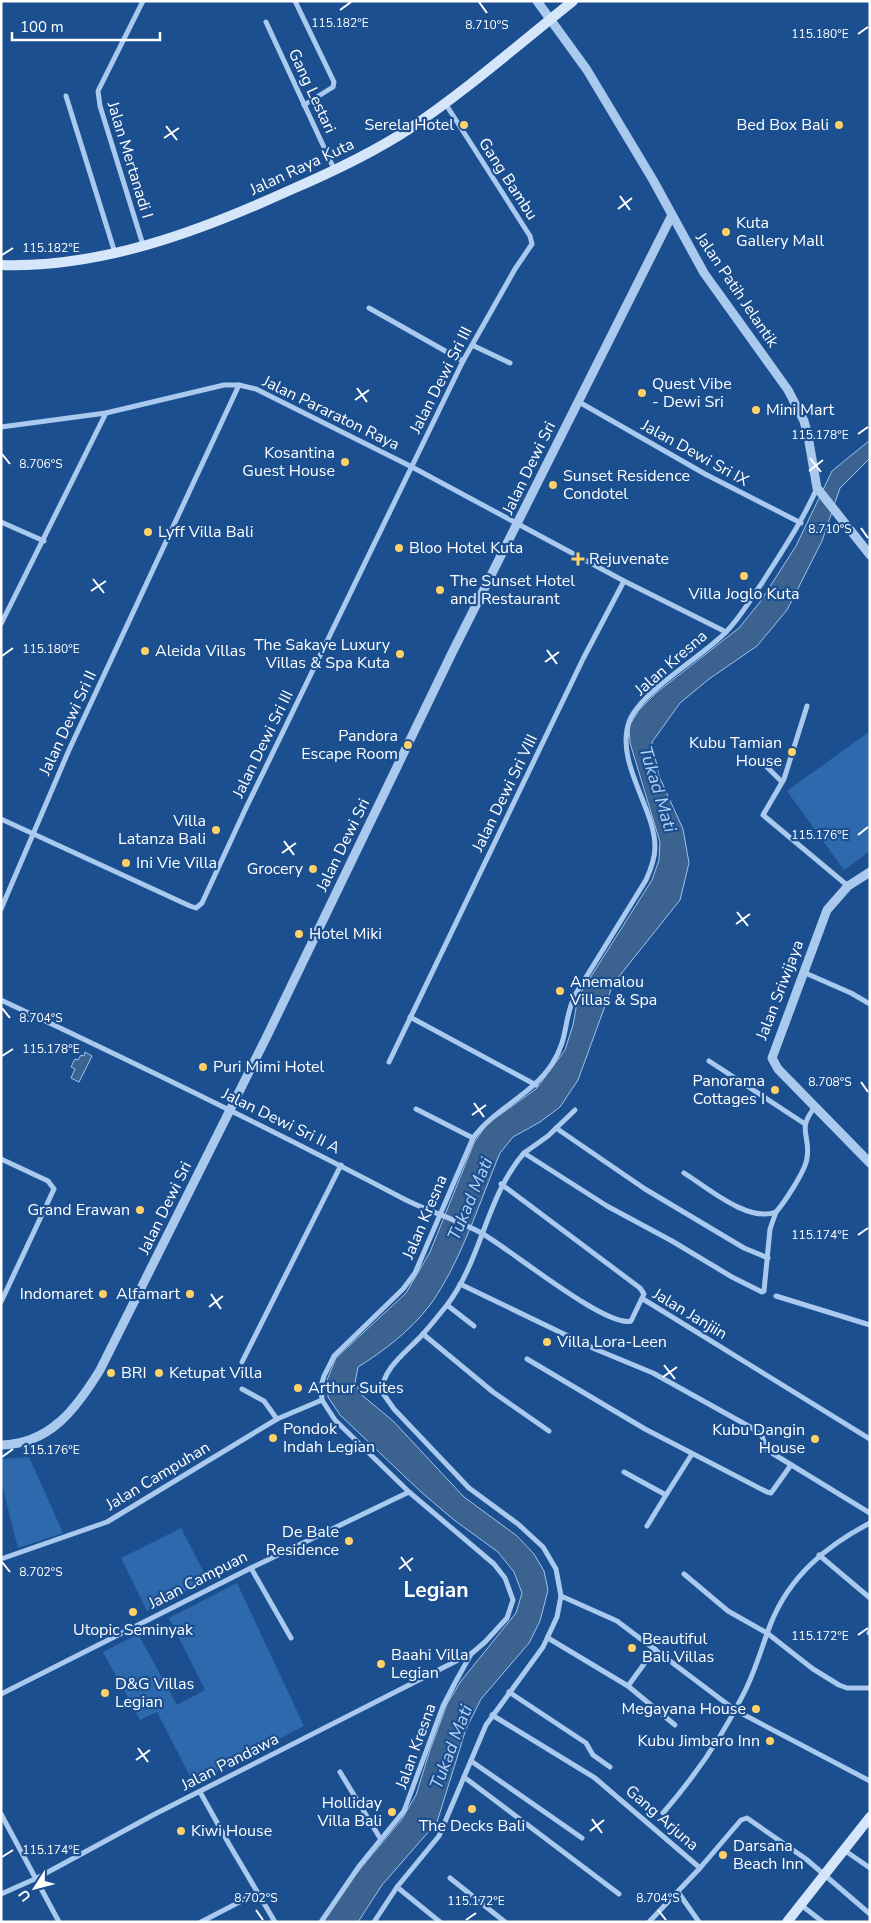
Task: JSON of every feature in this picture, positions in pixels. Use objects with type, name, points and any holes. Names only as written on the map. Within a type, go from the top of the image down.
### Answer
[{"type":"main road","name":"Jalan Raya Kuta","points":[[1,265],[51,264],[115,253],[209,225],[335,171],[407,130],[445,103],[574,1]]},
{"type":"main road","points":[[787,1922],[870,1817]]},
{"type":"street","name":"Jalan Mertanadi I","points":[[143,1],[98,91],[100,106],[143,245]]},
{"type":"street","points":[[295,1],[334,82],[332,88],[304,105]]},
{"type":"street","name":"Jalan Patih Jelantik","points":[[537,1],[587,70],[653,180],[704,273],[788,390],[808,436],[819,490],[870,555]]},
{"type":"street","name":"Gang Lestari","points":[[266,22],[335,171]]},
{"type":"street","points":[[66,96],[115,253]]},
{"type":"street","name":"Gang Bambu","points":[[445,103],[530,236],[532,244],[515,269]]},
{"type":"street","name":"Jalan Dewi Sri","points":[[1,1445],[27,1442],[41,1436],[70,1411],[90,1385],[141,1292],[452,653],[672,215]]},
{"type":"street","points":[[665,230],[671,227],[680,231]]},
{"type":"street","name":"Jalan Dewi Sri III","points":[[32,832],[190,906],[200,907],[463,362],[515,269]]},
{"type":"street","points":[[369,308],[463,362]]},
{"type":"street","points":[[472,345],[510,364]]},
{"type":"street","name":"Jalan Pararaton Raya","points":[[1,427],[106,413],[210,388],[239,385],[256,389],[412,467],[624,581],[726,632]]},
{"type":"street","name":"Jalan Dewi Sri II","points":[[1,909],[32,832],[239,385]]},
{"type":"street","name":"Jalan Dewi Sri IX","points":[[579,402],[705,474],[801,523]]},
{"type":"street","points":[[1,624],[44,541],[106,413]]},
{"type":"street","name":"Jalan Kresna","points":[[321,1922],[380,1838],[404,1811],[443,1706],[471,1654],[507,1618],[513,1600],[511,1590],[505,1578],[482,1552],[408,1492],[335,1420],[322,1400],[321,1386],[329,1365],[345,1346],[403,1289],[418,1266],[441,1217],[473,1138],[484,1123],[536,1085],[551,1066],[564,1042],[571,1004],[575,995],[634,902],[653,864],[655,847],[652,828],[638,792],[630,760],[627,736],[629,721],[652,693],[726,632],[746,608],[801,523],[819,490]]},
{"type":"street","points":[[1,522],[44,541]]},
{"type":"street","name":"Jalan Dewi Sri VIII","points":[[388,1062],[583,659],[624,581]]},
{"type":"street","points":[[807,706],[782,782],[763,813],[764,817],[848,886]]},
{"type":"street","points":[[759,759],[782,782]]},
{"type":"street","points":[[1,819],[32,832]]},
{"type":"street","name":"Jalan Sriwijaya","points":[[870,872],[848,886],[827,910],[772,1058],[778,1069],[870,1162]]},
{"type":"street","points":[[803,972],[851,993],[870,1004]]},
{"type":"street","name":"Jalan Dewi Sri II A","points":[[1,1000],[230,1110],[441,1217],[480,1233]]},
{"type":"street","points":[[410,1017],[536,1085]]},
{"type":"street","points":[[709,1061],[805,1124]]},
{"type":"street","points":[[524,1153],[607,1206],[762,1292],[764,1290],[770,1229],[776,1212],[807,1160],[806,1117],[815,1107]]},
{"type":"street","points":[[416,1109],[473,1138]]},
{"type":"street","points":[[374,1922],[397,1887],[439,1836],[470,1761],[492,1715],[534,1660],[548,1638],[557,1617],[560,1596],[556,1569],[543,1547],[518,1524],[469,1488],[386,1399],[382,1392],[385,1377],[447,1305],[460,1284],[501,1184],[524,1153],[556,1128],[575,1110]]},
{"type":"street","points":[[556,1128],[645,1189],[744,1248],[768,1258]]},
{"type":"street","points":[[1,1158],[48,1181],[54,1189],[1,1302]]},
{"type":"street","points":[[242,1362],[341,1165]]},
{"type":"street","points":[[684,1173],[751,1214],[768,1215],[776,1212]]},
{"type":"street","points":[[501,1184],[640,1288],[644,1294],[643,1299]]},
{"type":"street","name":"Jalan Janjiin","points":[[480,1233],[587,1306],[616,1320],[631,1321],[643,1299],[870,1439]]},
{"type":"street","points":[[460,1284],[595,1349],[642,1367],[678,1385],[752,1428],[762,1436],[767,1450],[870,1513]]},
{"type":"street","points":[[776,1296],[870,1325]]},
{"type":"street","points":[[447,1305],[474,1326]]},
{"type":"street","points":[[423,1334],[493,1392],[549,1431]]},
{"type":"street","points":[[527,1359],[692,1454],[771,1493],[791,1464]]},
{"type":"street","points":[[242,1389],[264,1401],[277,1419]]},
{"type":"street","name":"Jalan Campuhan","points":[[1,1559],[107,1522],[277,1419],[322,1400]]},
{"type":"street","points":[[647,1526],[692,1454]]},
{"type":"street","points":[[624,1472],[666,1495]]},
{"type":"street","name":"Jalan Campuan","points":[[1,1694],[250,1568],[408,1492]]},
{"type":"street","points":[[662,1813],[698,1772],[735,1710],[753,1674],[767,1633],[785,1594],[820,1555],[836,1542],[869,1525]]},
{"type":"street","points":[[820,1555],[870,1598]]},
{"type":"street","points":[[250,1568],[291,1638]]},
{"type":"street","points":[[684,1574],[728,1611],[767,1633],[813,1669],[839,1685],[870,1688]]},
{"type":"street","points":[[560,1596],[609,1616],[735,1710],[870,1781]]},
{"type":"street","points":[[548,1638],[628,1686],[675,1725]]},
{"type":"street","points":[[628,1686],[655,1649]]},
{"type":"street","name":"Jalan Pandawa","points":[[1,1894],[37,1878],[155,1814],[471,1654]]},
{"type":"street","points":[[509,1692],[586,1743],[593,1755],[610,1767]]},
{"type":"street","name":"Gang Arjuna","points":[[492,1715],[595,1778],[700,1868],[745,1817],[806,1859],[824,1875]]},
{"type":"street","points":[[470,1761],[582,1838]]},
{"type":"street","points":[[340,1772],[380,1838]]},
{"type":"street","points":[[464,1777],[619,1894]]},
{"type":"street","points":[[200,1792],[257,1893],[276,1922]]},
{"type":"street","points":[[1,1814],[59,1922]]},
{"type":"street","points":[[844,1850],[870,1868]]},
{"type":"street","points":[[649,1922],[700,1868]]},
{"type":"street","points":[[824,1875],[870,1914]]},
{"type":"street","points":[[450,1878],[505,1922]]},
{"type":"street","points":[[397,1887],[440,1922]]},
{"type":"street","points":[[678,1892],[698,1922]]},
{"type":"street","points":[[201,1922],[257,1893]]},
{"type":"street","points":[[800,1905],[823,1922]]},
{"type":"shaded area","points":[[870,731],[870,851],[844,870],[787,791]]},
{"type":"shaded area","points":[[29,1457],[63,1533],[18,1548],[1,1481],[1,1459]]},
{"type":"shaded area","points":[[181,1528],[208,1580],[147,1611],[121,1558]]},
{"type":"shaded area","points":[[237,1583],[304,1726],[194,1784],[157,1712],[140,1720],[103,1652],[138,1634],[177,1705],[205,1690],[169,1618]]},
{"type":"water","name":"Tukad Mati","points":[[870,440],[870,458],[840,488],[822,541],[787,610],[757,646],[709,679],[680,703],[652,742],[659,776],[683,829],[689,863],[680,900],[613,984],[578,1080],[560,1107],[540,1122],[513,1137],[500,1153],[460,1252],[441,1289],[430,1305],[397,1339],[358,1367],[355,1383],[363,1396],[393,1421],[464,1497],[517,1536],[534,1554],[544,1571],[548,1590],[540,1621],[529,1643],[481,1699],[466,1729],[437,1822],[382,1885],[358,1922],[322,1922],[355,1875],[402,1819],[416,1795],[447,1704],[461,1681],[516,1613],[522,1593],[514,1572],[498,1552],[454,1520],[420,1491],[340,1415],[328,1397],[327,1380],[336,1358],[406,1293],[430,1252],[474,1143],[487,1124],[536,1089],[565,1050],[573,1025],[578,997],[652,880],[659,860],[660,842],[630,743],[629,726],[639,710],[656,693],[739,628],[760,602],[796,546],[832,471]]},
{"type":"water","points":[[85,1052],[92,1056],[79,1082],[71,1078],[75,1069],[71,1067],[75,1059],[78,1060],[81,1055],[84,1056]]},
{"type":"place","name":"Serela Hotel","points":[[464,125]]},
{"type":"place","name":"Bed Box Bali","points":[[839,125]]},
{"type":"place","name":"Kuta Gallery Mall","points":[[726,232]]},
{"type":"place","name":"Quest Vibe - Dewi Sri","points":[[642,393]]},
{"type":"place","name":"Mini Mart","points":[[756,410]]},
{"type":"place","name":"Kosantina Guest House","points":[[345,462]]},
{"type":"place","name":"Sunset Residence Condotel","points":[[553,485]]},
{"type":"place","name":"Lyff Villa Bali","points":[[148,532]]},
{"type":"place","name":"Bloo Hotel Kuta","points":[[399,548]]},
{"type":"place","name":"Rejuvenate","points":[[578,559]]},
{"type":"place","name":"Villa Joglo Kuta","points":[[744,576]]},
{"type":"place","name":"The Sunset Hotel and Restaurant","points":[[440,590]]},
{"type":"place","name":"Aleida Villas","points":[[145,651]]},
{"type":"place","name":"The Sakaye Luxury Villas & Spa Kuta","points":[[400,654]]},
{"type":"place","name":"Pandora Escape Room","points":[[408,745]]},
{"type":"place","name":"Kubu Tamian House","points":[[792,752]]},
{"type":"place","name":"Villa Latanza Bali","points":[[216,830]]},
{"type":"place","name":"Ini Vie Villa","points":[[126,863]]},
{"type":"place","name":"Grocery","points":[[313,869]]},
{"type":"place","name":"Hotel Miki","points":[[299,934]]},
{"type":"place","name":"Anemalou Villas & Spa","points":[[560,991]]},
{"type":"place","name":"Puri Mimi Hotel","points":[[203,1067]]},
{"type":"place","name":"Panorama Cottages I","points":[[775,1090]]},
{"type":"place","name":"Grand Erawan","points":[[140,1210]]},
{"type":"place","name":"Indomaret","points":[[103,1294]]},
{"type":"place","name":"Alfamart","points":[[190,1294]]},
{"type":"place","name":"Villa Lora-Leen","points":[[547,1342]]},
{"type":"place","name":"BRI","points":[[111,1373]]},
{"type":"place","name":"Ketupat Villa","points":[[159,1373]]},
{"type":"place","name":"Arthur Suites","points":[[298,1388]]},
{"type":"place","name":"Pondok Indah Legian","points":[[273,1438]]},
{"type":"place","name":"Kubu Dangin House","points":[[815,1439]]},
{"type":"place","name":"De Bale Residence","points":[[349,1541]]},
{"type":"place","name":"Utopic Seminyak","points":[[133,1612]]},
{"type":"place","name":"Beautiful Bali Villas","points":[[632,1648]]},
{"type":"place","name":"Baahi Villa Legian","points":[[381,1664]]},
{"type":"place","name":"D&G Villas Legian","points":[[105,1693]]},
{"type":"place","name":"Megayana House","points":[[756,1709]]},
{"type":"place","name":"Kubu Jimbaro Inn","points":[[770,1741]]},
{"type":"place","name":"The Decks Bali","points":[[472,1809]]},
{"type":"place","name":"Holliday Villa Bali","points":[[392,1812]]},
{"type":"place","name":"Kiwi House","points":[[181,1831]]},
{"type":"place","name":"Darsana Beach Inn","points":[[723,1855]]},
{"type":"district","name":"Legian","points":[[436,1590]]}]
